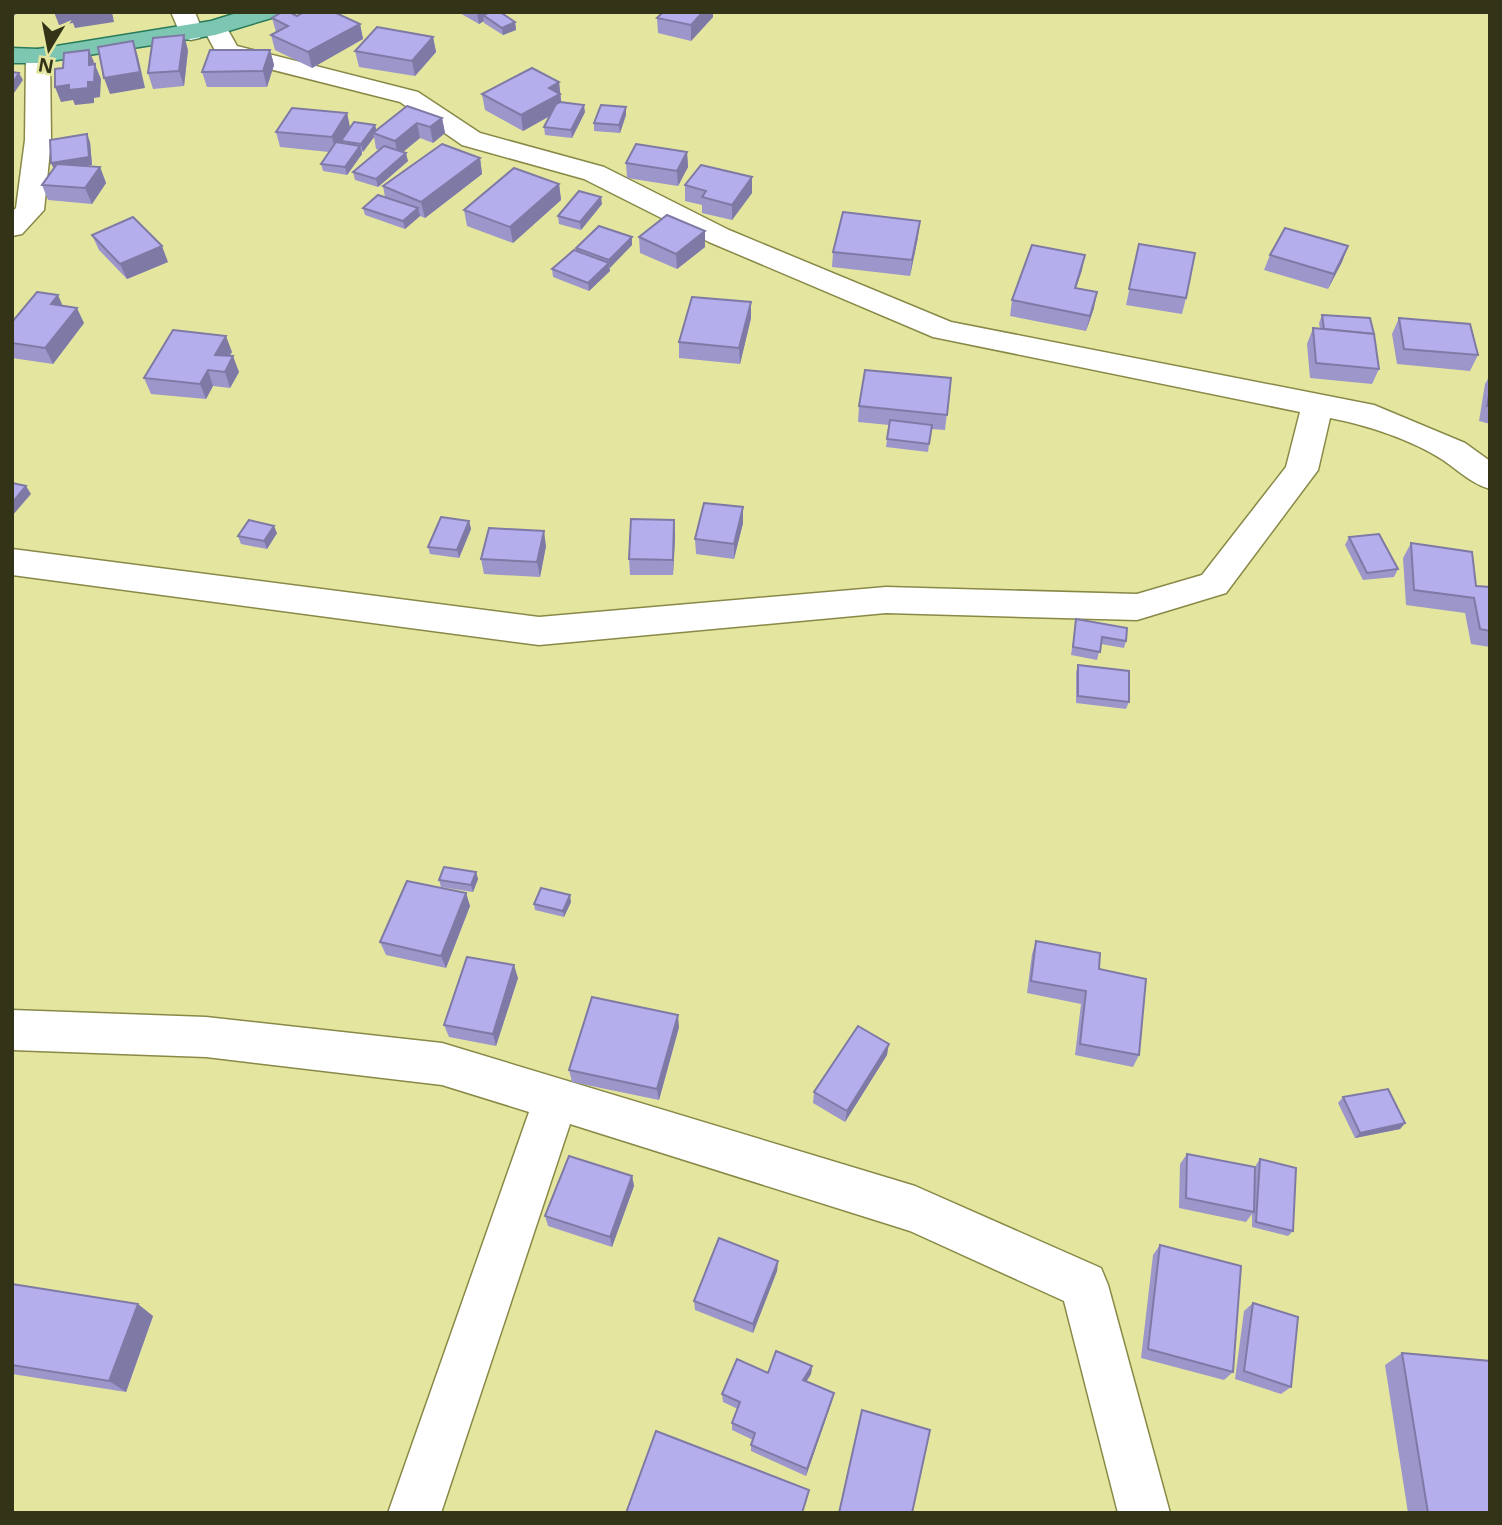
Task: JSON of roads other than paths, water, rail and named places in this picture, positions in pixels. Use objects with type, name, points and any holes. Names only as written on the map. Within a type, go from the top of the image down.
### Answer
[{"type":"main road","points":[[25,56],[266,12]]},
{"type":"street","points":[[196,24],[227,51],[409,97],[471,139],[594,173],[719,236],[944,330],[1374,416],[1453,451],[1490,478]]},
{"type":"street","points":[[12,228],[30,210],[38,140],[25,56]]},
{"type":"street","points":[[12,562],[539,631],[886,600],[1137,607],[1214,584],[1302,470],[1317,406]]},
{"type":"street","points":[[12,1030],[206,1037],[442,1064],[915,1209],[1084,1285],[1144,1513]]},
{"type":"street","points":[[414,1513],[556,1098]]}]
